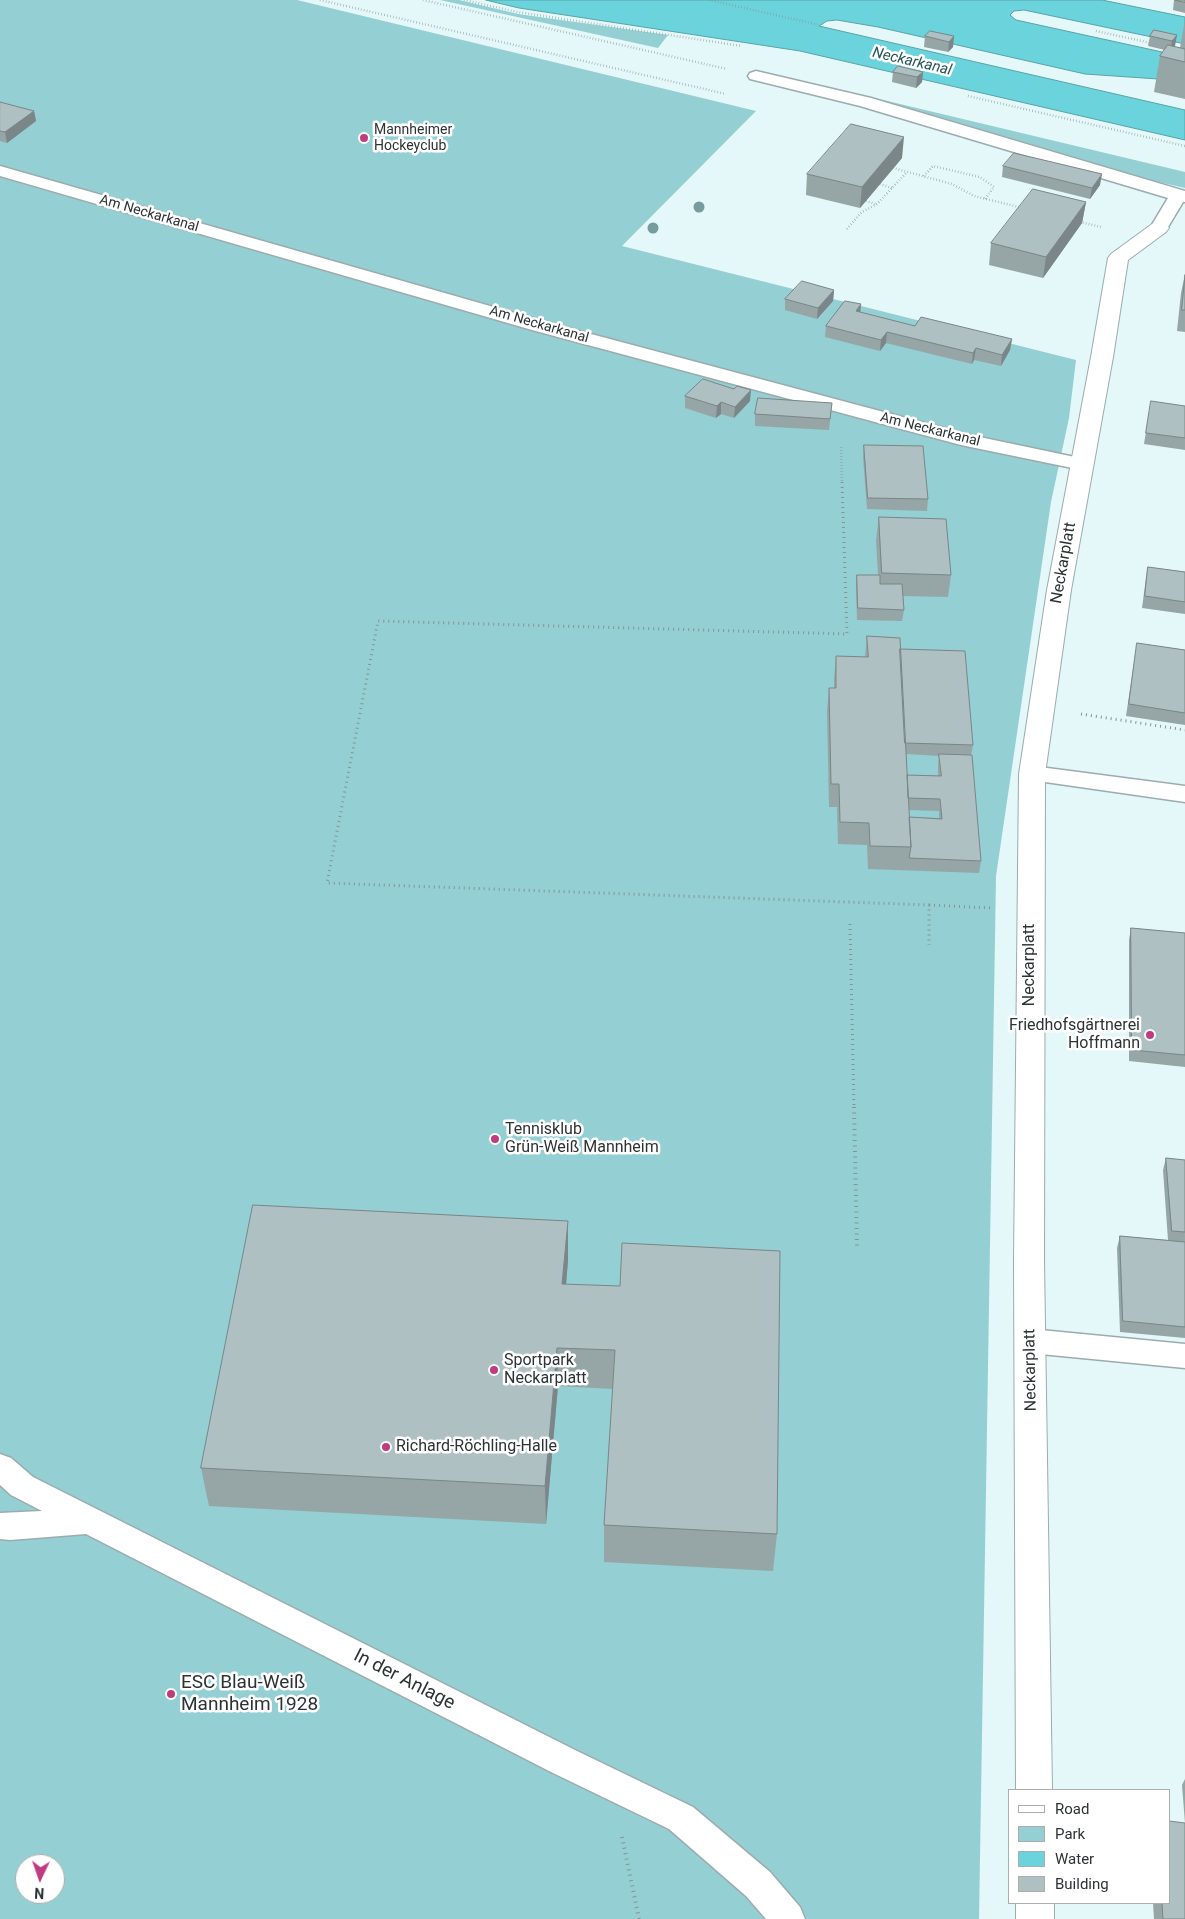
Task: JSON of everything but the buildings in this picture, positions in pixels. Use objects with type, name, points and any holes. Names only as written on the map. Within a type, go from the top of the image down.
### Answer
[{"type":"street","name":"Neckarplatt","points":[[1034,1789],[1030,1341],[1030,910],[1032,774],[1040,708],[1059,590],[1102,357],[1118,258],[1152,233]]},
{"type":"street","points":[[1035,1904],[1035,1919]]},
{"type":"lane","points":[[756,76],[865,102],[1181,196],[1152,233]]},
{"type":"lane","name":"Am Neckarkanal","points":[[0,171],[549,328],[968,441],[1082,464]]},
{"type":"lane","points":[[1032,774],[1185,794]]},
{"type":"lane","points":[[1030,1341],[1185,1356]]},
{"type":"lane","name":"In der Anlage","points":[[0,1467],[22,1486],[611,1785],[681,1818],[758,1884],[788,1919]]},
{"type":"lane","points":[[0,1526],[10,1527],[90,1520]]},
{"type":"path","points":[[320,0],[730,95]]},
{"type":"path","points":[[423,0],[756,76]]},
{"type":"path","points":[[464,0],[517,12],[750,47]]},
{"type":"path","points":[[709,0],[820,25]]},
{"type":"path","points":[[1096,31],[1154,44]]},
{"type":"path","points":[[968,96],[1185,146]]},
{"type":"path","points":[[924,176],[933,166],[980,177],[994,187],[985,199]]},
{"type":"path","points":[[893,168],[952,184],[974,196],[1032,210]]},
{"type":"path","points":[[847,229],[862,212],[877,204],[907,172]]},
{"type":"path","points":[[880,184],[892,188]]},
{"type":"path","points":[[866,201],[877,204]]},
{"type":"path","points":[[1079,222],[1152,233]]},
{"type":"path","points":[[841,447],[847,634],[378,621],[327,883],[1030,910]]},
{"type":"path","points":[[1040,708],[1185,730]]},
{"type":"path","points":[[929,905],[929,945]]},
{"type":"path","points":[[850,924],[858,1246]]},
{"type":"path","points":[[611,1785],[639,1919]]},
{"type":"green space","name":"Sportpark Neckarplatt","points":[[0,0],[297,0],[756,111],[622,246],[1076,360],[1069,418],[1051,502],[996,876],[979,1919],[0,1919]]},
{"type":"green space","points":[[440,0],[459,0],[518,14],[668,35],[658,48]]},
{"type":"green space","points":[[879,99],[1185,172],[1185,188],[1154,181]]},
{"type":"water","name":"Neckarkanal","points":[[486,0],[1102,0],[1185,17],[1185,44],[1024,10],[1014,11],[1010,15],[1016,20],[1185,57],[1158,79],[1085,74],[878,27],[837,20],[827,21],[819,26],[1185,110],[1185,140],[800,51],[519,8]]},
{"type":"place","name":"Mannheimer Hockeyclub","points":[[364,138]]},
{"type":"place","name":"Friedhofsgärtnerei Hoffmann","points":[[1150,1035]]},
{"type":"place","name":"Tennisklub Grün-Weiß Mannheim","points":[[495,1139]]},
{"type":"place","name":"Sportpark Neckarplatt","points":[[494,1370]]},
{"type":"place","name":"Richard-Röchling-Halle","points":[[386,1447]]},
{"type":"place","name":"ESC Blau-Weiß Mannheim 1928","points":[[171,1694]]}]
